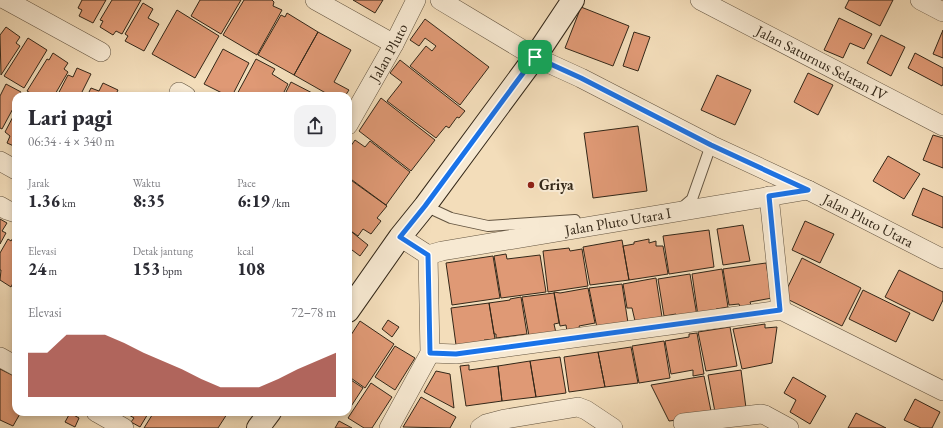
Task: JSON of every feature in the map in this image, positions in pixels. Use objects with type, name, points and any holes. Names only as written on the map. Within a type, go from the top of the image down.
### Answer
[{"type":"street","points":[[6,0],[101,52]]},
{"type":"street","points":[[315,0],[394,44]]},
{"type":"street","name":"Jalan Pluto","points":[[352,118],[394,44],[416,0]]},
{"type":"street","points":[[440,0],[535,57]]},
{"type":"street","points":[[352,304],[400,237],[430,209],[573,0]]},
{"type":"street","name":"Jalan Saturnus Selatan IV","points":[[700,0],[943,126]]},
{"type":"street","points":[[920,0],[943,12]]},
{"type":"street","name":"Jalan Pluto Utara","points":[[535,57],[581,78],[711,145],[808,190],[943,259]]},
{"type":"street","points":[[0,161],[12,168]]},
{"type":"street","name":"Jalan Pluto Utara I","points":[[432,254],[808,190]]},
{"type":"street","points":[[769,196],[780,310]]},
{"type":"street","points":[[0,206],[12,212]]},
{"type":"street","points":[[389,428],[430,353],[432,254],[400,237]]},
{"type":"street","points":[[430,353],[456,354],[780,310],[943,391]]},
{"type":"street","points":[[0,357],[12,364]]},
{"type":"street","points":[[480,428],[486,424],[504,419],[578,407],[586,410],[613,428]]},
{"type":"street","points":[[683,423],[761,414],[789,428]]},
{"type":"street","points":[[103,416],[124,428]]},
{"type":"street","points":[[258,428],[267,416]]},
{"type":"lane","points":[[430,209],[451,218],[488,226],[556,222],[675,210],[684,206],[692,199],[711,145]]},
{"type":"building","points":[[82,0],[106,0],[93,23],[79,16],[82,10],[78,8]]},
{"type":"building","points":[[112,0],[141,0],[122,34],[116,31],[113,35],[100,27],[103,21],[100,20]]},
{"type":"building","points":[[200,0],[241,0],[221,34],[191,16]]},
{"type":"building","points":[[244,0],[272,0],[274,2],[273,6],[282,10],[257,55],[223,35]]},
{"type":"building","points":[[353,0],[383,0],[375,13]]},
{"type":"building","points":[[849,0],[893,0],[880,26],[845,8]]},
{"type":"building","points":[[143,3],[153,9],[148,18],[159,24],[144,51],[125,41],[128,36],[125,34]]},
{"type":"building","points":[[581,7],[629,26],[613,66],[565,48]]},
{"type":"building","points":[[177,10],[219,36],[195,78],[152,54]]},
{"type":"building","points":[[287,13],[318,32],[294,75],[258,55],[281,15],[285,17]]},
{"type":"building","points":[[839,18],[872,34],[864,49],[850,43],[843,58],[824,50]]},
{"type":"building","points":[[425,19],[489,67],[460,105],[410,66],[426,46],[432,51],[436,46],[425,38],[419,46],[410,40]]},
{"type":"building","points":[[6,27],[20,37],[16,43],[20,46],[1,75],[0,35]]},
{"type":"building","points":[[943,30],[943,58],[933,54]]},
{"type":"building","points":[[318,32],[351,50],[334,82],[349,90],[348,92],[324,92],[294,75]]},
{"type":"building","points":[[634,32],[650,37],[638,71],[623,66]]},
{"type":"building","points":[[881,35],[905,47],[891,76],[867,63]]},
{"type":"building","points":[[28,38],[47,50],[24,88],[4,76]]},
{"type":"building","points":[[223,49],[249,63],[234,92],[220,92],[204,84]]},
{"type":"building","points":[[53,53],[68,63],[64,69],[68,72],[56,92],[27,91],[47,59],[49,60]]},
{"type":"building","points":[[915,53],[943,68],[942,86],[908,68]]},
{"type":"building","points":[[256,59],[275,69],[272,74],[288,84],[284,92],[238,92]]},
{"type":"building","points":[[400,60],[465,111],[459,118],[457,117],[449,128],[446,126],[436,138],[387,101],[402,82],[390,73]]},
{"type":"building","points":[[77,68],[91,74],[82,92],[59,92],[68,75],[73,77]]},
{"type":"building","points":[[808,73],[833,85],[818,115],[794,102]]},
{"type":"building","points":[[717,75],[751,90],[735,125],[701,110]]},
{"type":"building","points":[[291,82],[310,92],[286,92]]},
{"type":"building","points":[[103,83],[118,90],[117,92],[89,92],[91,88],[99,91]]},
{"type":"building","points":[[6,84],[21,92],[12,92],[12,110],[2,129],[0,128],[0,96]]},
{"type":"building","points":[[381,98],[435,140],[411,171],[359,131]]},
{"type":"building","points":[[12,119],[12,145],[7,143],[10,136],[5,132]]},
{"type":"building","points":[[638,126],[647,191],[593,198],[584,133]]},
{"type":"building","points":[[933,135],[943,138],[943,168],[923,160]]},
{"type":"building","points":[[355,140],[365,147],[370,141],[410,172],[386,205],[352,180],[352,144]]},
{"type":"building","points":[[888,156],[920,174],[904,199],[873,181]]},
{"type":"building","points":[[352,181],[387,206],[377,218],[381,221],[371,234],[363,229],[358,236],[352,232]]},
{"type":"building","points":[[923,188],[943,197],[943,228],[912,215]]},
{"type":"building","points":[[0,219],[7,223],[2,231],[6,233],[0,244]]},
{"type":"building","points":[[805,221],[834,234],[820,263],[792,250]]},
{"type":"building","points":[[743,225],[750,261],[723,265],[717,229]]},
{"type":"building","points":[[709,230],[714,267],[669,274],[663,236]]},
{"type":"building","points":[[352,232],[368,245],[360,256],[352,250]]},
{"type":"building","points":[[8,239],[11,241],[12,239],[11,287],[0,280],[0,253]]},
{"type":"building","points":[[649,239],[649,243],[656,241],[656,246],[663,246],[668,274],[629,280],[623,246]]},
{"type":"building","points":[[622,240],[629,280],[590,285],[583,247]]},
{"type":"building","points":[[569,248],[570,251],[582,249],[588,286],[548,292],[543,251]]},
{"type":"building","points":[[506,254],[507,259],[540,255],[546,292],[501,298],[494,256]]},
{"type":"building","points":[[493,256],[500,298],[452,305],[446,263]]},
{"type":"building","points":[[802,258],[861,288],[842,326],[783,297]]},
{"type":"building","points":[[766,263],[772,298],[750,302],[751,305],[740,307],[739,304],[729,305],[723,269]]},
{"type":"building","points":[[722,269],[728,307],[716,309],[717,311],[698,316],[692,274]]},
{"type":"building","points":[[899,270],[943,292],[943,300],[933,321],[885,297]]},
{"type":"building","points":[[690,274],[697,316],[677,317],[676,314],[664,316],[658,279]]},
{"type":"building","points":[[656,278],[662,317],[635,321],[632,308],[627,308],[623,284]]},
{"type":"building","points":[[622,284],[628,323],[597,328],[589,288]]},
{"type":"building","points":[[588,288],[595,323],[579,326],[580,329],[567,332],[566,325],[560,326],[554,292],[560,293]]},
{"type":"building","points":[[863,290],[910,313],[896,342],[849,319]]},
{"type":"building","points":[[554,293],[559,323],[554,324],[556,333],[529,336],[522,297]]},
{"type":"building","points":[[521,297],[527,334],[496,338],[489,303]]},
{"type":"building","points":[[489,303],[495,339],[484,340],[485,343],[456,345],[451,308]]},
{"type":"building","points":[[388,320],[399,327],[392,337],[382,329]]},
{"type":"building","points":[[360,321],[394,344],[365,388],[352,379],[352,333]]},
{"type":"building","points":[[765,324],[765,328],[777,327],[772,363],[742,369],[733,329]]},
{"type":"building","points":[[730,327],[737,366],[706,371],[698,332]]},
{"type":"building","points":[[697,333],[704,374],[693,376],[693,370],[671,374],[665,341],[689,337],[689,334]]},
{"type":"building","points":[[664,341],[670,378],[639,383],[632,346]]},
{"type":"building","points":[[395,346],[415,358],[395,390],[375,377]]},
{"type":"building","points":[[631,347],[638,383],[605,387],[598,352]]},
{"type":"building","points":[[598,352],[605,387],[569,392],[564,357]]},
{"type":"building","points":[[560,357],[566,393],[536,397],[530,361]]},
{"type":"building","points":[[530,361],[536,397],[502,401],[498,366]]},
{"type":"building","points":[[469,365],[469,370],[498,366],[502,401],[466,406],[460,366]]},
{"type":"building","points":[[0,369],[12,375],[12,416],[19,416],[13,426],[0,420]]},
{"type":"building","points":[[741,370],[746,408],[715,412],[708,375]]},
{"type":"building","points":[[436,371],[450,374],[454,408],[424,392]]},
{"type":"building","points":[[704,376],[712,416],[669,421],[651,385]]},
{"type":"building","points":[[793,377],[826,396],[810,424],[790,412],[796,400],[784,393]]},
{"type":"building","points":[[352,381],[363,388],[352,405]]},
{"type":"building","points":[[371,383],[392,397],[372,428],[364,428],[348,418],[349,416],[352,416],[352,412]]},
{"type":"building","points":[[421,397],[456,417],[450,428],[403,427]]},
{"type":"building","points":[[915,399],[940,412],[932,428],[921,428],[904,420]]},
{"type":"building","points":[[856,413],[886,428],[848,428]]},
{"type":"building","points":[[68,416],[75,416],[79,418],[75,427],[65,422]]},
{"type":"building","points":[[131,416],[147,416],[140,427],[131,422],[134,418]]},
{"type":"building","points":[[152,416],[226,416],[218,428],[144,428]]},
{"type":"building","points":[[339,421],[352,428],[335,428]]},
{"type":"place","name":"Griya","points":[[531,185]]},
{"type":"route","points":[[535,57],[581,78],[711,145],[808,190],[769,196],[780,310],[456,354],[430,353],[428,255],[400,237],[425,206],[535,57]]}]
